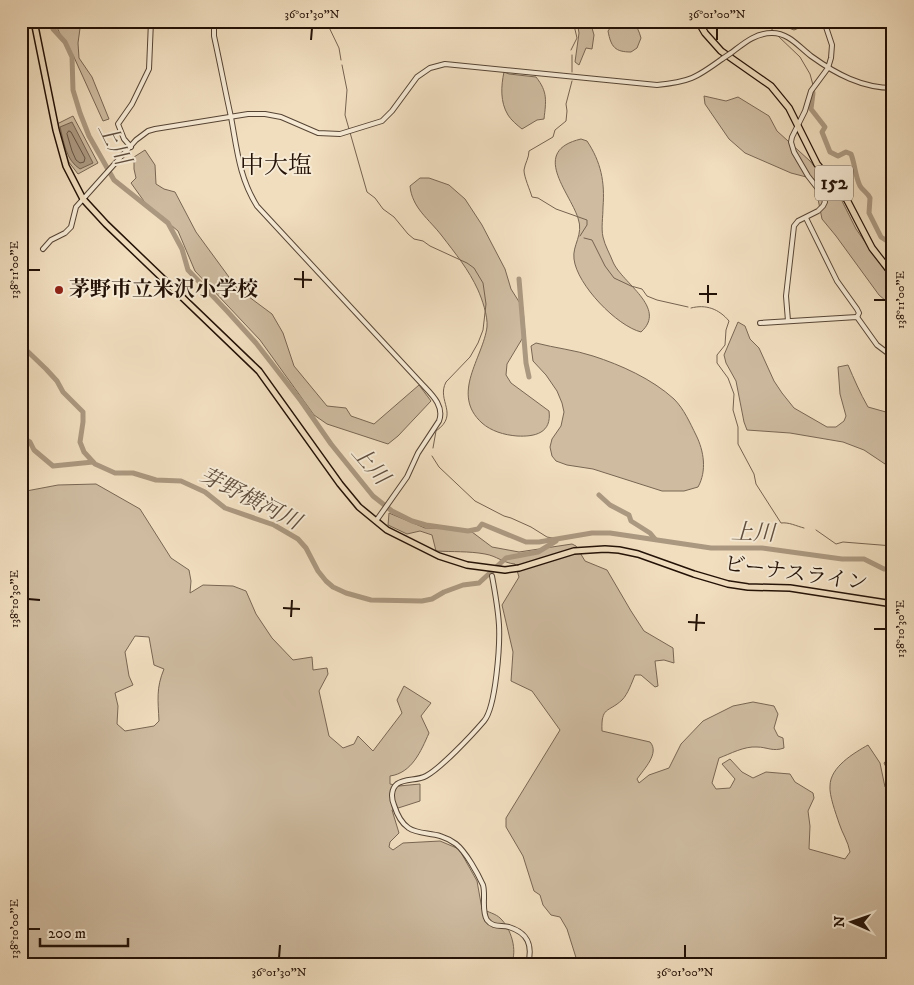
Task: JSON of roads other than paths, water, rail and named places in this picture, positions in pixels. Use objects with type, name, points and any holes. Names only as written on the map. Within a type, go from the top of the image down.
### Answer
[{"type":"highway","name":"152","points":[[698,21],[720,51],[771,86],[789,108],[817,164],[847,200],[872,248],[890,267],[893,275]]},
{"type":"main road","name":"ビーナスライン","points":[[34,21],[61,151],[71,178],[83,199],[106,224],[259,371],[350,497],[387,530],[439,556],[483,568],[505,570],[519,568],[574,551],[619,550],[638,554],[728,584],[748,587],[797,589],[893,604]]},
{"type":"street","points":[[131,147],[124,139],[118,124],[132,104],[149,69],[151,21]]},
{"type":"street","points":[[214,21],[214,36],[243,179],[257,206],[435,398],[440,408],[441,416],[418,453],[407,477],[377,520]]},
{"type":"street","points":[[788,321],[786,296],[794,226],[798,221],[818,211],[823,206],[824,198],[808,176],[794,152],[791,142],[812,91],[828,68],[831,58],[832,44],[824,21]]},
{"type":"street","points":[[43,250],[51,240],[71,228],[73,214],[83,199],[136,140],[148,131],[248,114],[265,114],[281,117],[318,133],[340,134],[376,124],[387,117],[417,78],[435,66],[445,64],[657,85],[675,84],[692,79],[749,40],[762,34],[772,33],[789,38],[828,68],[848,79],[865,85],[893,88]]},
{"type":"street","points":[[806,218],[837,281],[857,309],[859,313],[857,317],[877,345],[893,358]]},
{"type":"street","points":[[760,323],[857,317]]},
{"type":"street","points":[[492,576],[499,636],[494,697],[490,712],[478,728],[434,771],[422,778],[405,781],[396,785],[392,791],[392,797],[402,824],[417,833],[438,835],[458,845],[483,885],[485,891],[484,914],[487,920],[494,925],[509,927],[521,933],[527,939],[531,952],[528,964]]},
{"type":"water","points":[[72,122],[93,163],[80,169],[69,156],[64,145],[60,127]]},
{"type":"waterway","name":"上川","points":[[49,21],[53,29],[65,42],[72,57],[73,90],[80,113],[89,136],[114,180],[168,223],[182,249],[188,270],[256,343],[301,401],[331,444],[373,496],[392,511],[412,521],[426,525],[468,531],[478,529],[482,524],[526,542],[539,542],[592,533],[610,533],[711,548],[762,548],[842,559],[864,559],[884,569],[893,569]]},
{"type":"waterway","points":[[326,21],[339,48],[341,60]]},
{"type":"waterway","points":[[571,50],[577,38],[573,21]]},
{"type":"waterway","points":[[762,21],[775,32]]},
{"type":"waterway","points":[[777,35],[800,57],[810,74],[813,85]]},
{"type":"waterway","points":[[572,55],[572,72]]},
{"type":"waterway","points":[[342,65],[347,90],[345,115],[367,192],[414,239],[423,241],[467,263],[474,268],[483,283],[486,304],[483,330],[470,357],[446,382],[444,389],[446,419],[443,425],[436,431],[433,448]]},
{"type":"waterway","points":[[572,81],[566,104],[566,121],[555,130],[553,137],[529,151],[524,170],[532,197],[538,198],[556,209],[587,220],[587,225],[580,236]]},
{"type":"waterway","points":[[813,93],[811,109],[825,127],[822,132],[830,152],[838,156],[846,152],[851,154],[858,182],[870,198],[869,213],[881,237],[893,245]]},
{"type":"waterway","points":[[584,238],[592,240],[605,266],[614,278],[642,289],[647,296],[657,300],[688,307]]},
{"type":"waterway","points":[[519,279],[526,363],[529,377]]},
{"type":"waterway","points":[[691,308],[712,308],[729,321],[725,345],[717,355],[717,363],[728,378],[734,394],[733,410],[738,427],[738,444],[754,474],[756,484],[781,523],[804,528]]},
{"type":"waterway","name":"芽野横河川","points":[[21,345],[46,369],[57,381],[63,392],[83,412],[80,442],[84,452],[95,464],[115,473],[133,473],[156,480],[181,481],[205,492],[225,508],[274,525],[298,539],[306,548],[318,571],[326,581],[333,587],[346,593],[371,600],[422,601],[432,599],[463,585],[479,583],[506,558],[538,552],[556,541]]},
{"type":"waterway","name":"芽野横河川","points":[[21,437],[30,442],[34,450],[53,466],[93,462]]},
{"type":"waterway","points":[[432,456],[439,467],[475,501],[531,527],[547,537],[558,539]]},
{"type":"waterway","points":[[599,495],[610,505],[629,515],[631,521],[650,533],[655,539]]},
{"type":"waterway","points":[[816,530],[836,544],[843,542],[893,546]]},
{"type":"place","name":"茅野市立米沢小学校","points":[[59,290]]},
{"type":"district","name":"中大塩","points":[[276,166]]}]
